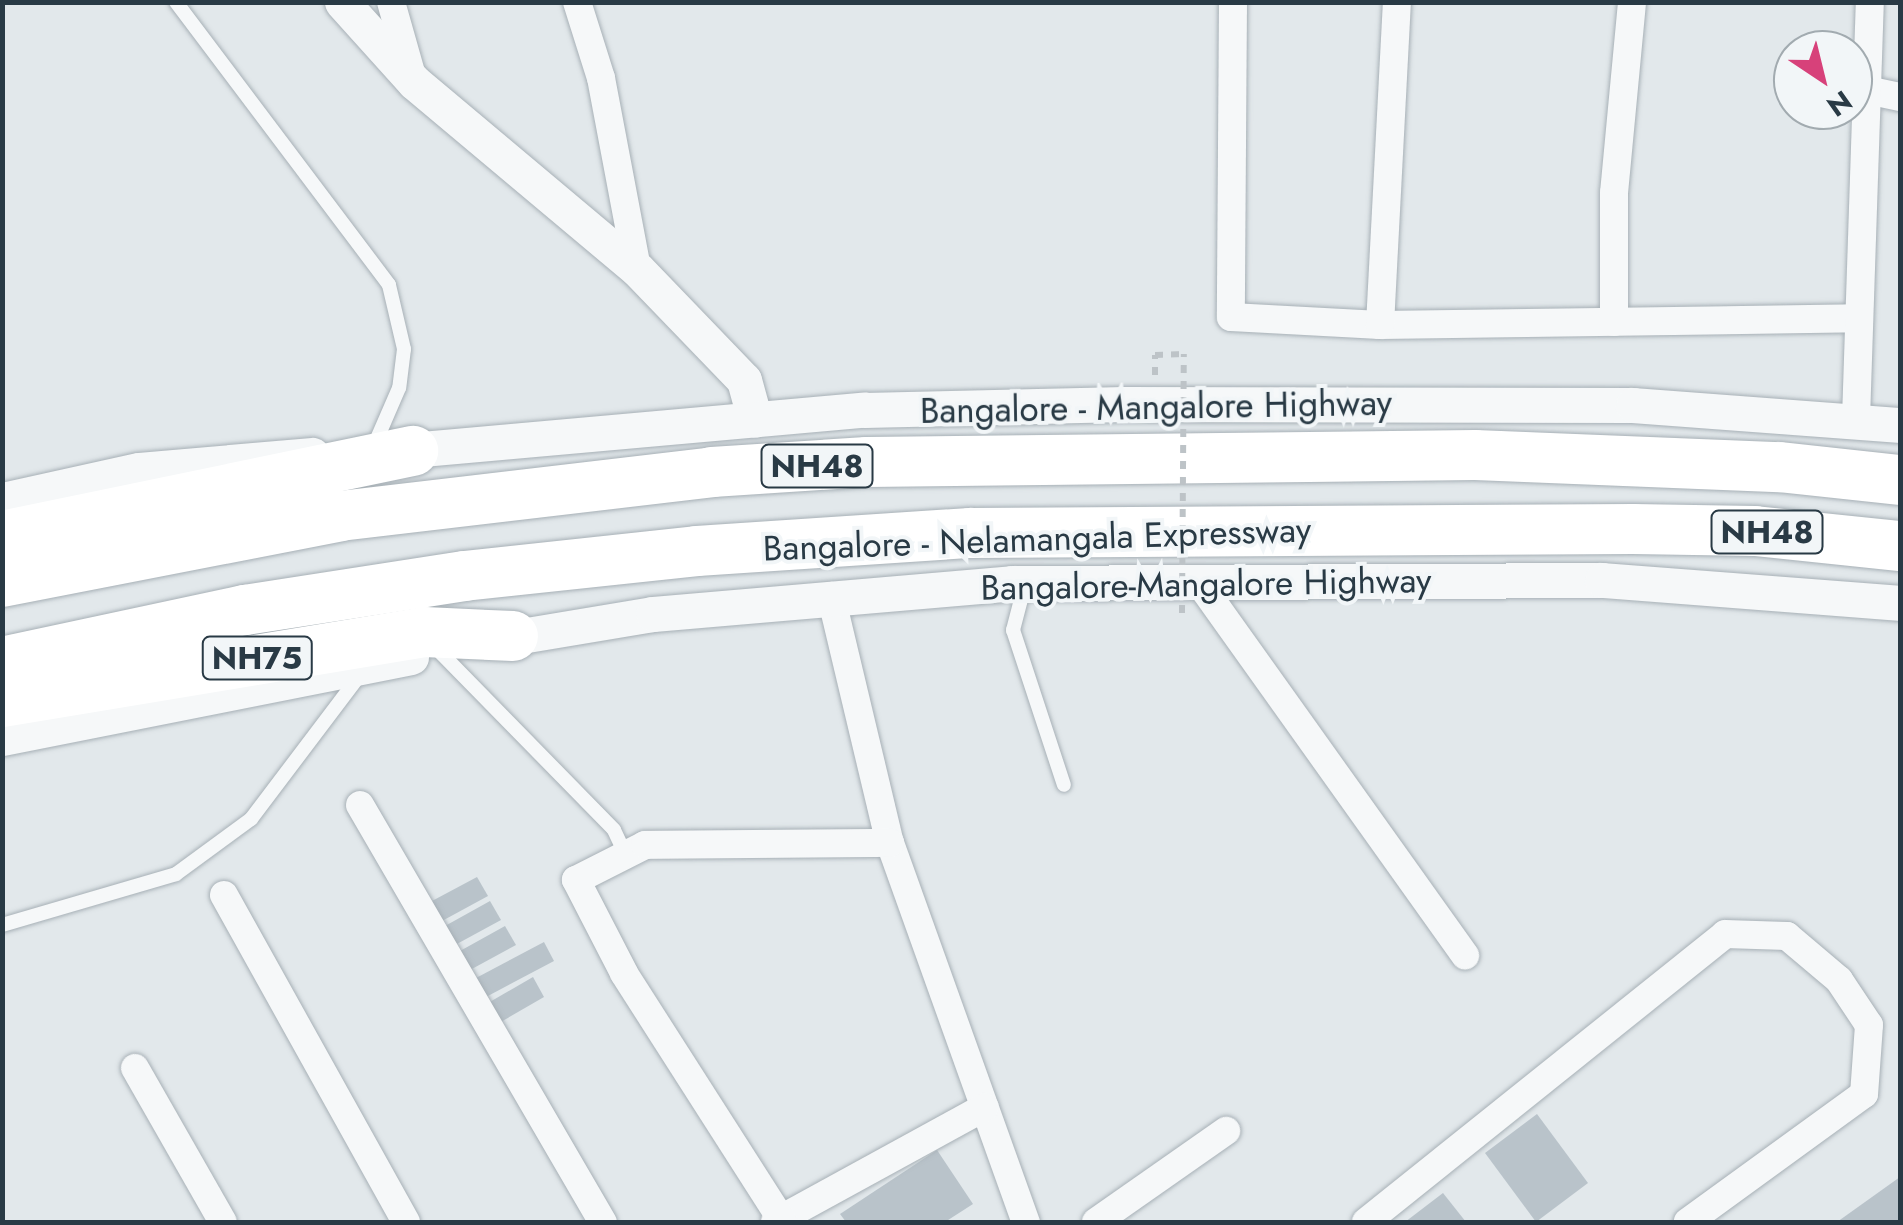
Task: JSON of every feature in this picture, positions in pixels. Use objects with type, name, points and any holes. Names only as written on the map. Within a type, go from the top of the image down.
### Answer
[{"type":"highway","points":[[2,536],[392,452]]},
{"type":"highway","name":"NH48","points":[[2,582],[340,516],[712,472],[1046,456],[1641,460],[1900,480]]},
{"type":"highway","name":"Bangalore - Nelamangala Expressway","points":[[2,662],[245,610],[697,551],[970,533],[1633,529],[1755,531],[1900,546]]},
{"type":"highway","name":"NH75","points":[[2,702],[424,632],[513,636]]},
{"type":"street","points":[[342,2],[414,82],[637,269],[744,380],[755,420]]},
{"type":"street","points":[[391,2],[414,82]]},
{"type":"street","points":[[577,2],[601,78],[637,269]]},
{"type":"street","points":[[1233,2],[1230,318],[1380,325],[1859,318]]},
{"type":"street","points":[[1380,325],[1397,2]]},
{"type":"street","points":[[1614,322],[1614,193],[1632,2]]},
{"type":"street","points":[[1869,30],[1870,2]]},
{"type":"street","points":[[1873,91],[1900,97]]},
{"type":"street","points":[[1856,420],[1866,130]]},
{"type":"street","name":"Bangalore - Mangalore Highway","points":[[2,500],[226,458],[392,452],[864,410],[1124,404],[1633,405],[1900,424]]},
{"type":"street","points":[[1198,580],[1465,955]]},
{"type":"street","name":"Bangalore-Mangalore Highway","points":[[2,738],[513,636],[831,596],[1026,583],[1602,580],[1900,603]]},
{"type":"street","points":[[831,596],[890,843],[1026,1222]]},
{"type":"street","points":[[360,804],[602,1222]]},
{"type":"street","points":[[890,843],[645,845],[576,880],[624,973],[779,1221],[985,1107]]},
{"type":"street","points":[[224,895],[406,1222]]},
{"type":"street","points":[[1366,1222],[1725,934],[1787,936],[1838,980],[1869,1024],[1864,1094],[1688,1222]]},
{"type":"street","points":[[135,1068],[223,1222]]},
{"type":"street","points":[[1096,1222],[1226,1130]]},
{"type":"lane","points":[[176,2],[389,285],[404,349],[392,452]]},
{"type":"lane","points":[[1026,583],[1014,630],[1064,785]]},
{"type":"lane","points":[[439,652],[614,830],[625,854]]},
{"type":"lane","points":[[2,925],[176,874],[251,819],[367,667]]},
{"type":"path","points":[[1155,355],[1184,354],[1182,613]]},
{"type":"building","points":[[477,877],[488,896],[442,921],[432,901]]},
{"type":"building","points":[[490,901],[501,920],[455,945],[445,926]]},
{"type":"building","points":[[505,926],[516,945],[470,970],[460,951]]},
{"type":"building","points":[[544,942],[554,961],[486,997],[476,978]]},
{"type":"building","points":[[533,977],[544,997],[499,1023],[488,1003]]},
{"type":"building","points":[[1537,1114],[1588,1183],[1536,1222],[1485,1153]]},
{"type":"building","points":[[937,1150],[973,1204],[945,1222],[846,1222],[840,1214]]},
{"type":"building","points":[[1900,1177],[1900,1222],[1837,1222]]},
{"type":"building","points":[[1443,1193],[1466,1222],[1405,1222]]}]
